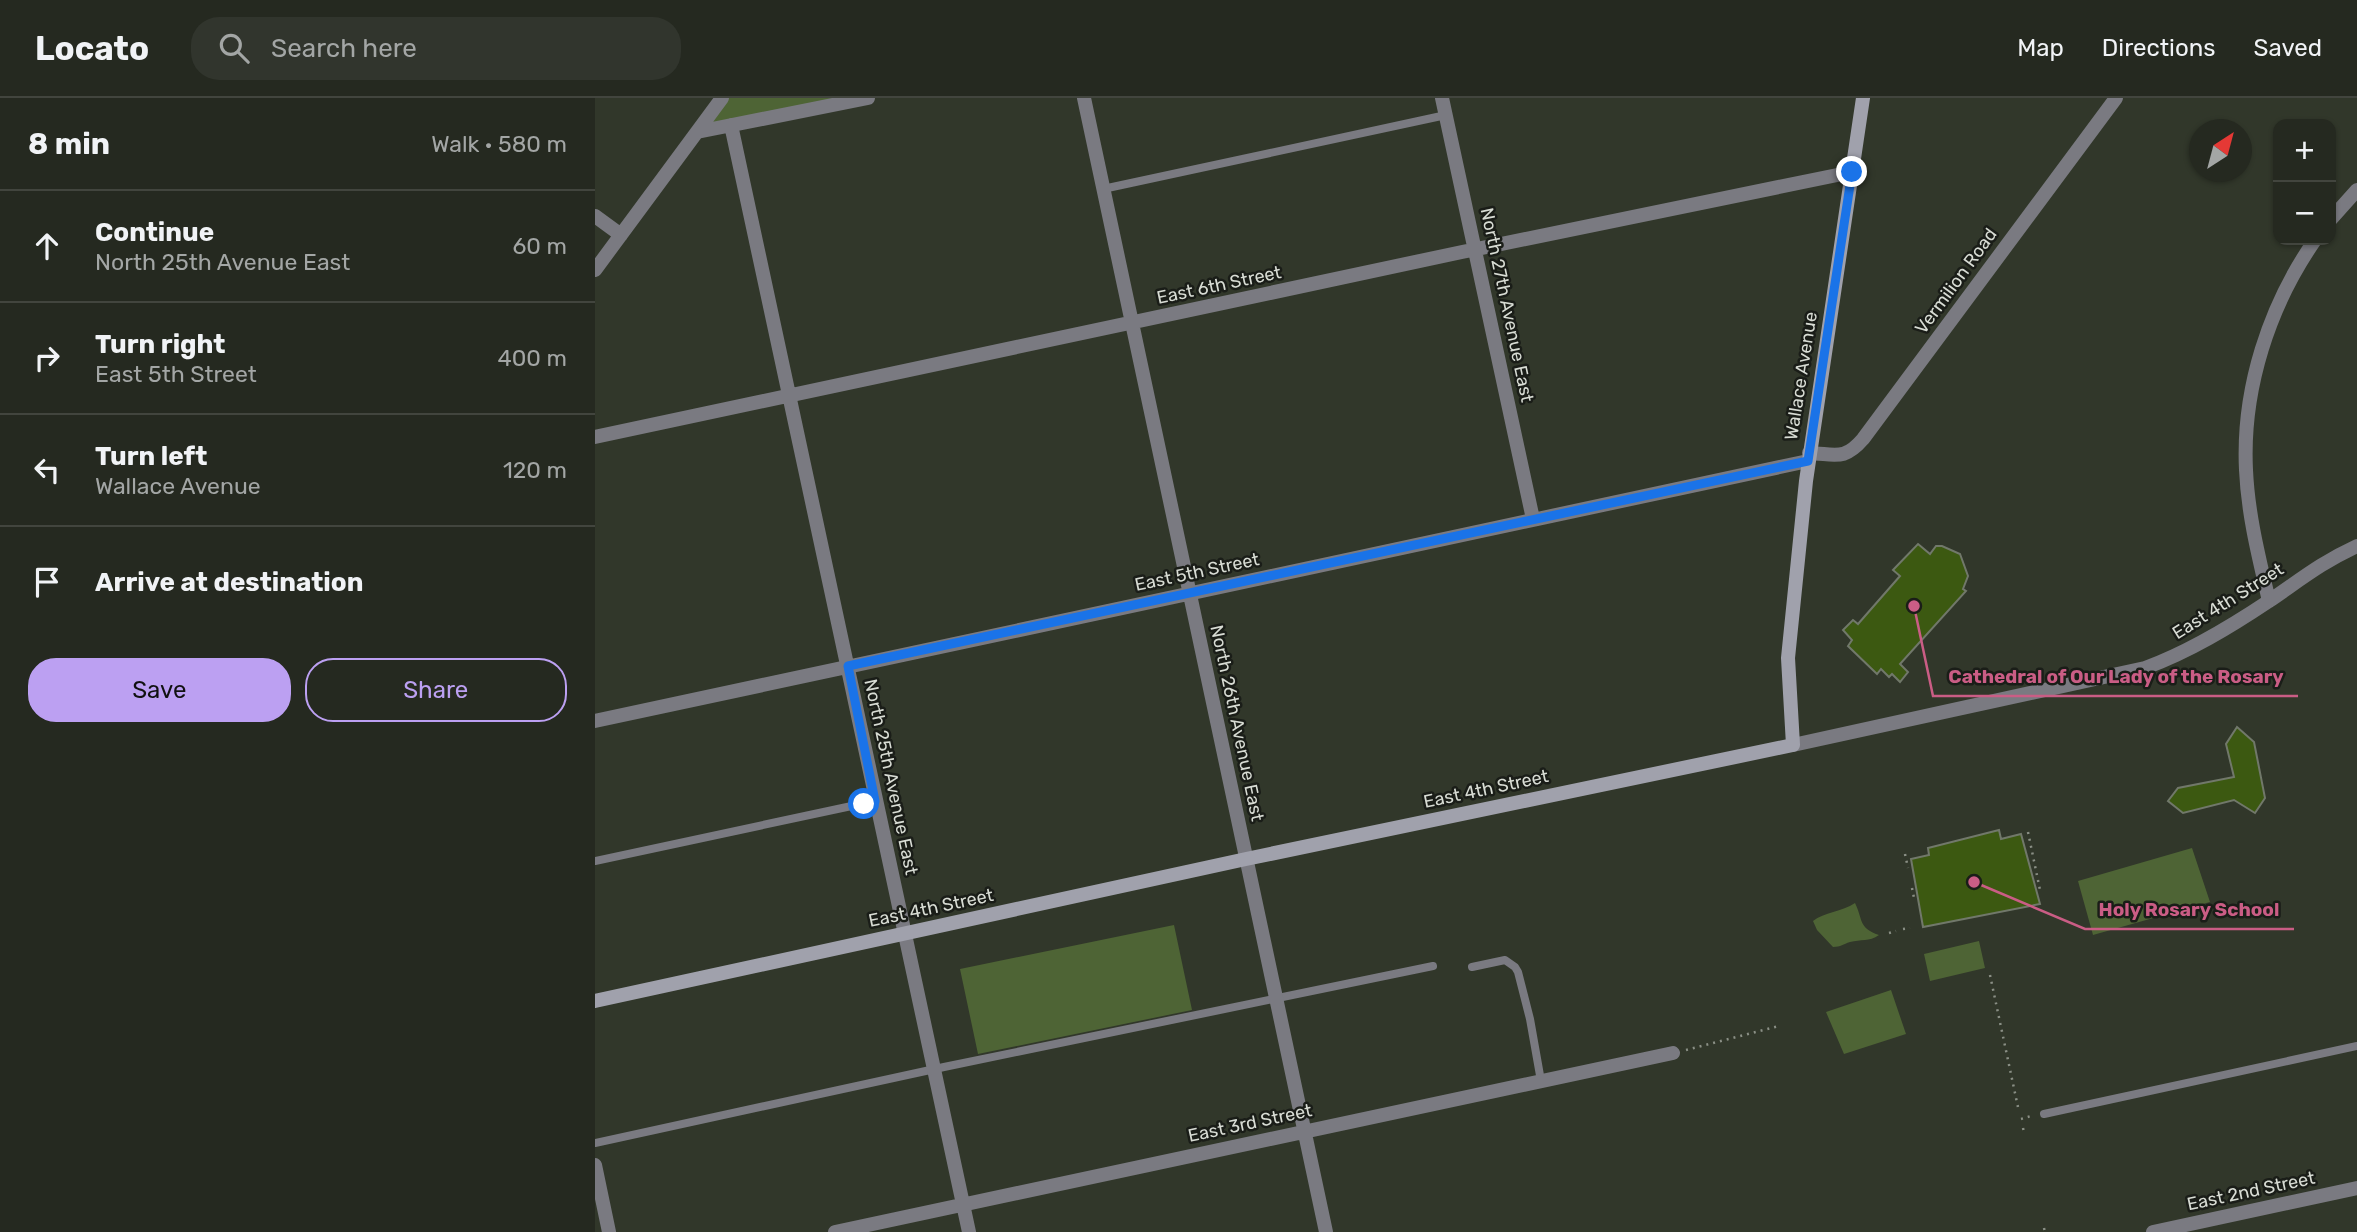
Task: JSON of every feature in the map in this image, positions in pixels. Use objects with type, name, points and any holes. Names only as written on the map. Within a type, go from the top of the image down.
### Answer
[{"type":"main road","name":"Wallace Avenue","points":[[1793,745],[1788,658],[1809,457],[1863,98]]},
{"type":"main road","name":"East 4th Street","points":[[595,1001],[1246,859],[1793,745]]},
{"type":"street","points":[[595,270],[722,98]]},
{"type":"street","points":[[697,132],[864,98]]},
{"type":"street","name":"North 26th Avenue East","points":[[1084,98],[1326,1232]]},
{"type":"street","name":"North 27th Avenue East","points":[[1442,98],[1533,519]]},
{"type":"street","name":"Vermilion Road","points":[[1809,457],[1844,455],[1863,439],[2116,98]]},
{"type":"street","name":"North 25th Avenue East","points":[[731,125],[969,1232]]},
{"type":"street","name":"East 6th Street","points":[[595,437],[1476,249],[1852,172]]},
{"type":"street","points":[[2336,213],[2357,190]]},
{"type":"street","points":[[595,216],[621,235]]},
{"type":"street","points":[[2269,601],[2251,520],[2246,470],[2247,419],[2257,363],[2273,317],[2293,272],[2312,245]]},
{"type":"street","name":"East 5th Street","points":[[595,720],[1533,519],[1809,457]]},
{"type":"street","name":"East 4th Street","points":[[1793,745],[2145,668],[2196,646],[2269,601],[2329,559],[2357,546]]},
{"type":"street","name":"East 3rd Street","points":[[835,1232],[1673,1053]]},
{"type":"street","points":[[595,1165],[609,1232]]},
{"type":"street","name":"East 2nd Street","points":[[2154,1232],[2357,1188]]},
{"type":"lane","points":[[1103,189],[1446,115]]},
{"type":"lane","points":[[595,861],[875,801]]},
{"type":"lane","points":[[1472,967],[1505,960],[1515,967],[1530,1019],[1541,1081]]},
{"type":"lane","points":[[595,1143],[933,1069],[1433,966]]},
{"type":"lane","points":[[2044,1114],[2357,1046]]},
{"type":"path","points":[[2028,832],[2039,890]]},
{"type":"path","points":[[1905,854],[1908,868]]},
{"type":"path","points":[[1912,888],[1914,898]]},
{"type":"path","points":[[1903,929],[1910,928]]},
{"type":"path","points":[[1889,933],[1896,931]]},
{"type":"path","points":[[1990,975],[2019,1112]]},
{"type":"path","points":[[1673,1053],[1779,1026]]},
{"type":"green space","points":[[722,98],[861,98],[697,132]]},
{"type":"green space","points":[[2192,848],[2210,902],[2093,935],[2078,881]]},
{"type":"green space","points":[[1855,903],[1864,926],[1879,935],[1872,939],[1833,947],[1817,930],[1813,921]]},
{"type":"green space","points":[[1174,925],[1192,1010],[978,1054],[960,969]]},
{"type":"green space","points":[[1979,941],[1985,968],[1930,981],[1924,954]]},
{"type":"green space","points":[[1891,990],[1906,1034],[1844,1054],[1826,1012]]},
{"type":"building","points":[[1918,544],[1930,554],[1936,546],[1942,546],[1960,554],[1968,576],[1963,589],[1966,591],[1900,664],[1908,672],[1900,682],[1881,669],[1877,674],[1848,646],[1852,640],[1843,630],[1853,620],[1858,624],[1900,576],[1893,570]]},
{"type":"building","points":[[2237,727],[2254,742],[2265,798],[2255,813],[2234,800],[2183,813],[2168,801],[2178,788],[2234,777],[2226,744]]},
{"type":"building","points":[[1999,830],[2001,839],[2021,834],[2040,904],[1923,927],[1911,859],[1929,855],[1928,848]]},
{"type":"place","name":"Cathedral of Our Lady of the Rosary","points":[[1914,606]]},
{"type":"place","name":"Holy Rosary School","points":[[1974,882]]},
{"type":"route","points":[[864,804],[875,801],[848,666],[1808,461],[1852,172]]}]
